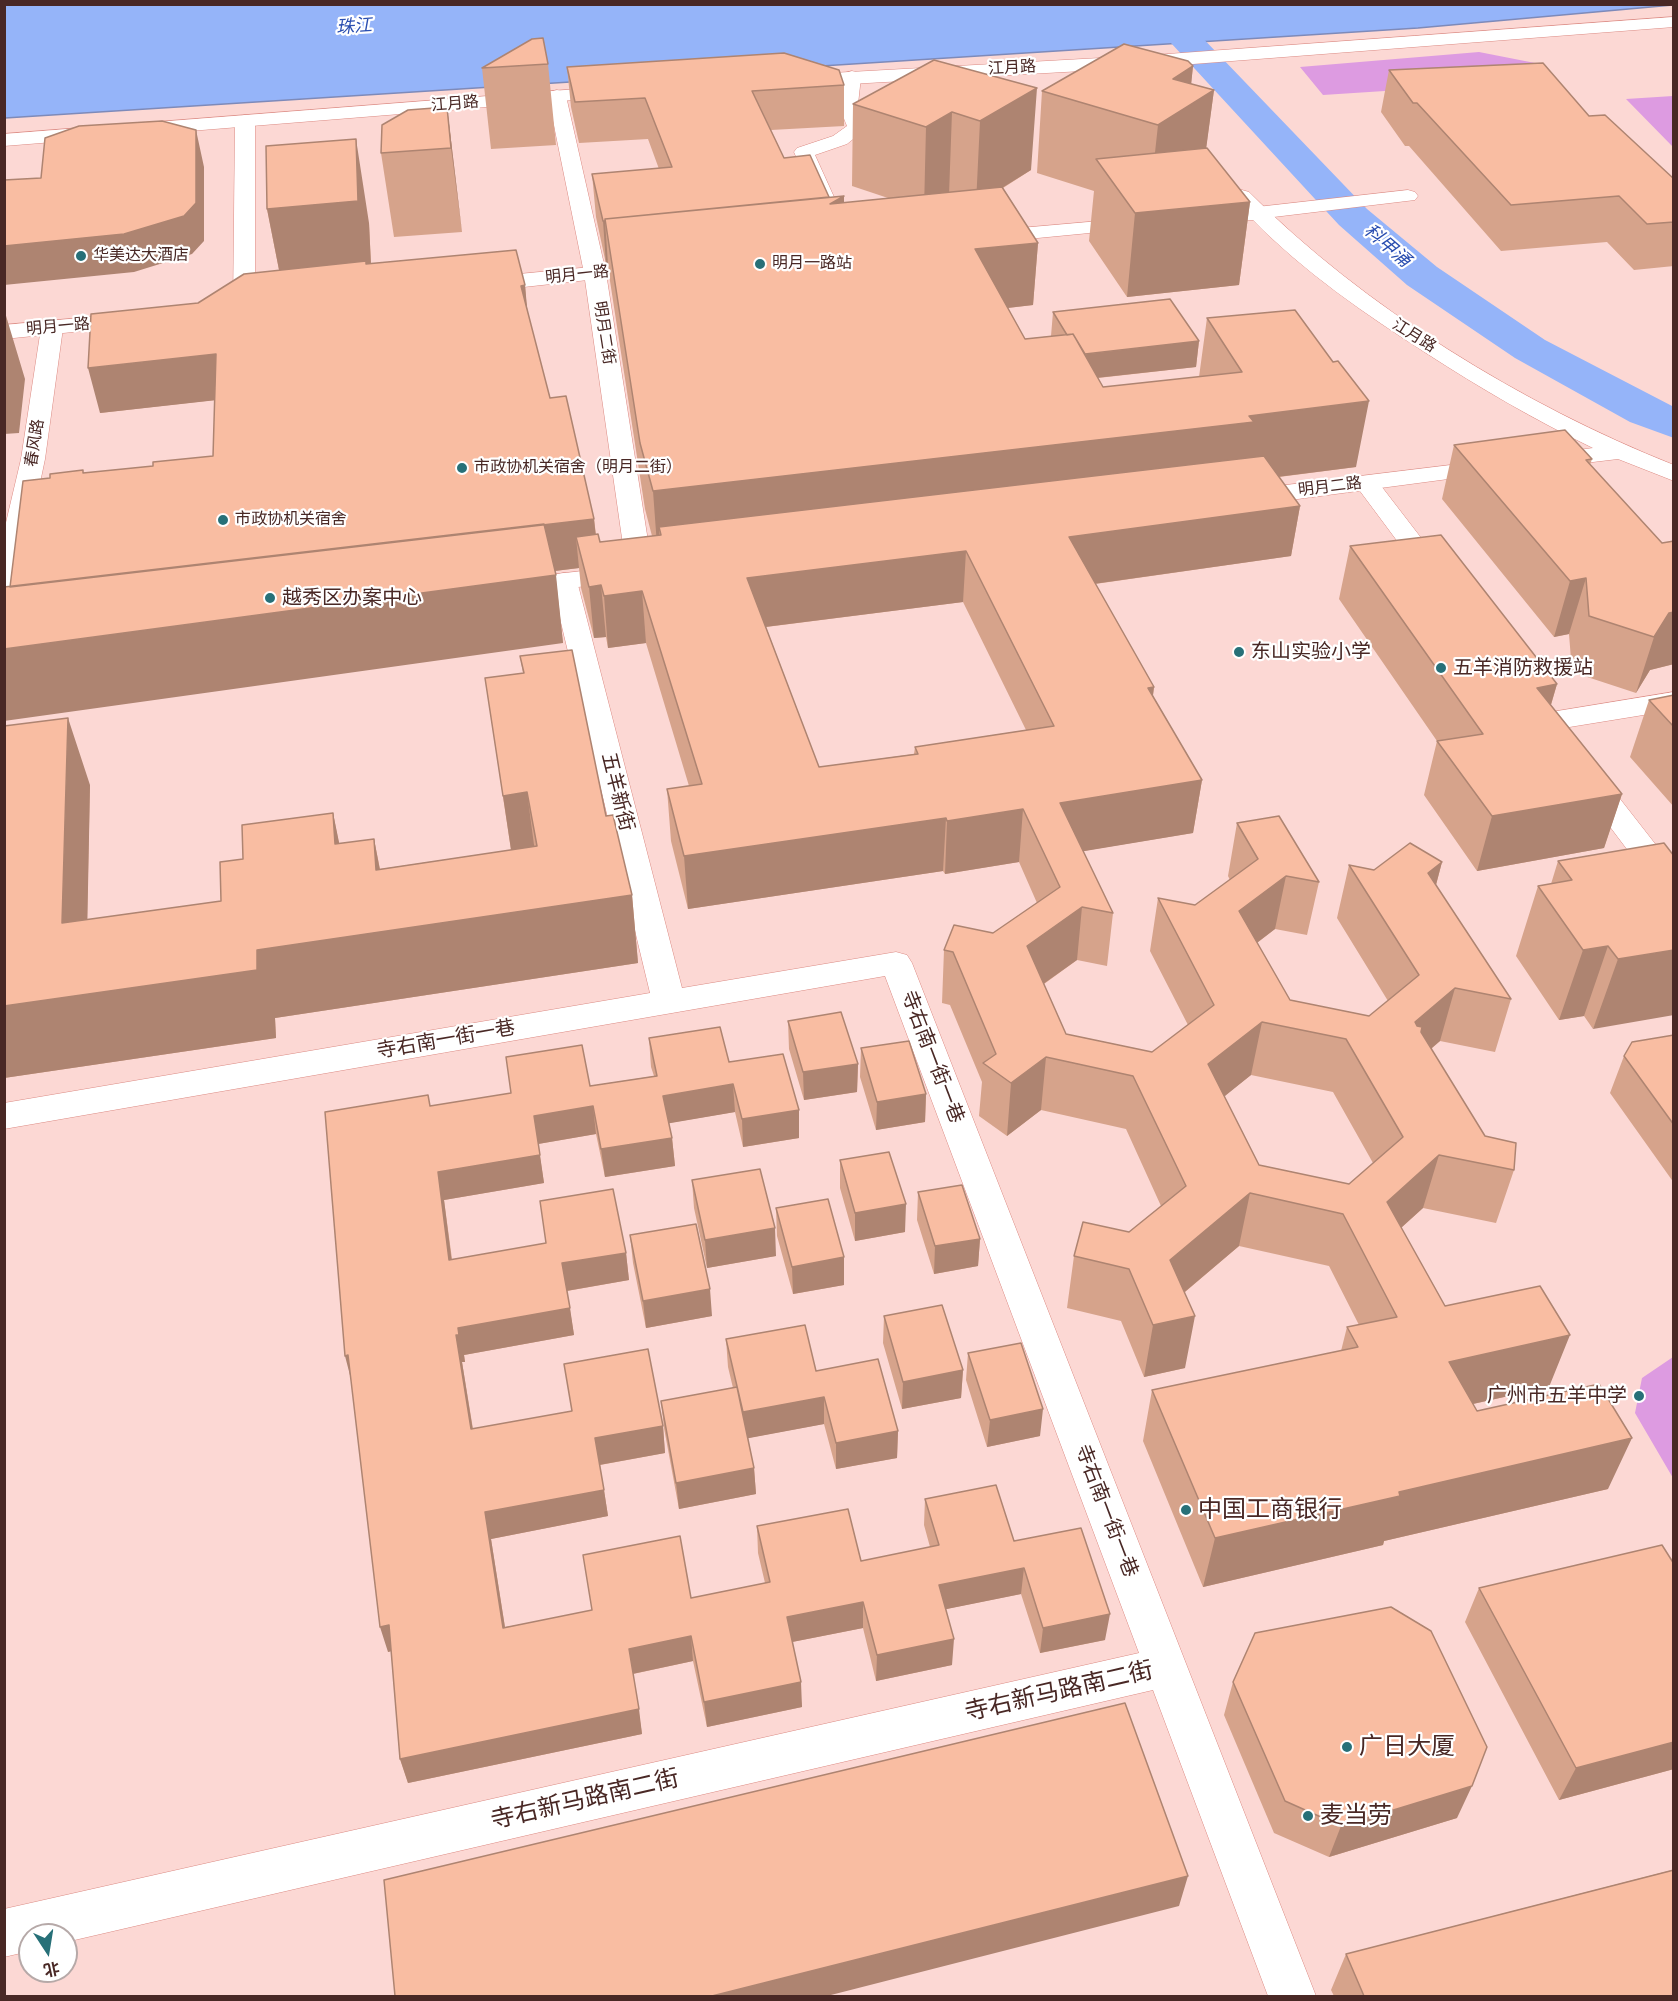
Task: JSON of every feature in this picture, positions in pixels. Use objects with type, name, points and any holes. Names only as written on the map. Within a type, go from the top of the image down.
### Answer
[{"type":"street","name":"江月路","points":[[781,82],[1154,61],[1674,22]]},
{"type":"street","points":[[1121,62],[1136,77]]},
{"type":"street","points":[[832,217],[804,152],[840,140],[857,128],[848,104],[852,77]]},
{"type":"street","name":"江月路","points":[[4,140],[639,91]]},
{"type":"street","name":"明月二街","points":[[557,96],[595,273],[652,571],[564,581]]},
{"type":"street","points":[[244,309],[245,121]]},
{"type":"street","name":"江月路","points":[[1226,180],[1257,213],[1324,273],[1388,319],[1534,409],[1619,452],[1674,474]]},
{"type":"street","points":[[1187,219],[1408,196]]},
{"type":"street","points":[[964,239],[1152,222]]},
{"type":"street","name":"明月一路","points":[[454,287],[675,265]]},
{"type":"street","points":[[222,311],[267,306]]},
{"type":"street","name":"明月一路","points":[[4,332],[154,318]]},
{"type":"street","name":"春风路","points":[[4,592],[33,459],[52,328]]},
{"type":"street","name":"明月二路","points":[[1225,500],[1619,452]]},
{"type":"street","points":[[1366,483],[1452,598]]},
{"type":"street","points":[[493,590],[564,581]]},
{"type":"street","name":"五羊新街","points":[[564,581],[669,1002]]},
{"type":"street","points":[[1674,701],[1552,731],[1674,890]]},
{"type":"street","name":"寺右南一街一巷","points":[[4,1116],[896,963],[1292,1996]]},
{"type":"street","name":"寺右新马路南二街","points":[[4,1933],[1166,1667]]},
{"type":"shaded area","points":[[1479,52],[1535,63],[1554,80],[1323,95],[1300,67]]},
{"type":"shaded area","points":[[1674,96],[1673,147],[1626,99]]},
{"type":"shaded area","points":[[1673,1357],[1673,1478],[1635,1413],[1642,1378]]},
{"type":"water","name":"珠江","points":[[5,5],[1673,5],[1418,28],[5,118]]},
{"type":"building","points":[[543,38],[548,64],[482,68],[532,39]]},
{"type":"building","points":[[1124,44],[1188,61],[1193,66],[1173,79],[1214,90],[1158,125],[1042,91]]},
{"type":"building","points":[[784,53],[839,70],[844,85],[752,91],[784,158],[810,155],[829,197],[603,221],[592,174],[672,167],[645,98],[575,102],[567,67]]},
{"type":"building","points":[[934,60],[1037,88],[980,121],[952,112],[926,127],[853,104]]},
{"type":"building","points":[[1543,63],[1589,116],[1605,115],[1674,179],[1674,222],[1647,224],[1619,196],[1511,205],[1417,103],[1413,103],[1389,70]]},
{"type":"building","points":[[447,107],[451,148],[381,153],[382,125],[408,110]]},
{"type":"building","points":[[162,121],[196,130],[196,203],[184,216],[124,234],[4,246],[4,180],[41,178],[45,138],[79,126]]},
{"type":"building","points":[[356,139],[358,201],[267,209],[266,146]]},
{"type":"building","points":[[1207,148],[1250,202],[1135,213],[1096,159]]},
{"type":"building","points":[[1002,187],[1038,243],[975,249],[1025,339],[1073,334],[1103,387],[1242,372],[1207,318],[1295,310],[1333,362],[1338,361],[1369,401],[1249,416],[1254,422],[653,491],[640,443],[605,219],[844,196],[830,204]]},
{"type":"building","points":[[516,250],[525,285],[521,286],[550,398],[566,396],[594,519],[10,587],[23,481],[50,478],[50,474],[153,466],[153,462],[213,456],[216,354],[88,368],[91,314],[198,303],[244,274],[366,261],[366,264]]},
{"type":"building","points":[[1170,299],[1199,341],[1085,354],[1073,334],[1067,335],[1053,312]]},
{"type":"building","points":[[1565,430],[1592,459],[1586,460],[1662,543],[1674,541],[1674,612],[1669,613],[1654,637],[1589,616],[1586,578],[1570,581],[1454,445]]},
{"type":"building","points":[[1264,456],[1300,506],[1069,537],[1154,687],[1148,688],[1202,780],[1060,803],[1113,913],[1082,907],[1027,946],[1066,1034],[1152,1052],[1214,1005],[1158,898],[1195,905],[1258,859],[1237,823],[1279,816],[1319,882],[1286,876],[1239,911],[1290,1000],[1369,1016],[1419,975],[1349,865],[1374,870],[1410,843],[1442,862],[1428,873],[1511,999],[1455,988],[1415,1022],[1417,1026],[1422,1027],[1421,1032],[1485,1136],[1516,1143],[1514,1170],[1439,1155],[1387,1202],[1445,1306],[1540,1286],[1570,1335],[1449,1362],[1477,1411],[1599,1384],[1632,1438],[1399,1492],[1400,1496],[1215,1538],[1152,1390],[1358,1347],[1347,1327],[1397,1317],[1343,1214],[1250,1193],[1170,1260],[1195,1316],[1153,1325],[1129,1269],[1074,1256],[1083,1222],[1129,1232],[1186,1186],[1133,1076],[1046,1057],[1011,1083],[983,1063],[996,1054],[953,952],[944,950],[954,925],[993,933],[1060,887],[1023,809],[684,856],[667,789],[702,784],[642,591],[604,596],[601,585],[589,587],[576,537],[598,534],[600,542],[661,535],[659,527]],"holes":[[[966,551],[1054,726],[915,747],[918,754],[819,767],[747,578]],[[1262,1022],[1346,1039],[1403,1137],[1349,1184],[1259,1165],[1208,1064]]]},
{"type":"building","points":[[544,524],[556,575],[4,649],[4,587]]},
{"type":"building","points":[[1441,535],[1557,684],[1537,688],[1622,794],[1492,816],[1437,741],[1483,734],[1350,546]]},
{"type":"building","points":[[572,650],[606,816],[613,815],[632,895],[257,950],[257,970],[4,1006],[4,726],[68,718],[62,923],[221,901],[220,862],[243,859],[242,825],[333,813],[335,844],[374,839],[376,870],[537,846],[527,792],[503,796],[485,678],[524,673],[520,656]]},
{"type":"building","points":[[1674,695],[1674,727],[1649,700]]},
{"type":"building","points":[[1664,843],[1674,856],[1674,950],[1618,959],[1608,946],[1583,950],[1538,886],[1572,880],[1558,861]]},
{"type":"building","points":[[841,1012],[858,1064],[803,1072],[788,1021]]},
{"type":"building","points":[[720,1027],[729,1062],[783,1054],[799,1110],[742,1119],[733,1084],[663,1096],[672,1138],[601,1149],[593,1106],[534,1116],[540,1155],[438,1172],[449,1260],[546,1243],[540,1201],[613,1189],[626,1253],[562,1263],[570,1308],[458,1328],[459,1335],[456,1335],[471,1429],[572,1411],[564,1364],[648,1349],[663,1426],[595,1438],[604,1490],[485,1512],[503,1628],[592,1610],[583,1555],[680,1536],[691,1598],[770,1582],[757,1526],[848,1509],[861,1561],[939,1545],[925,1499],[996,1485],[1014,1541],[1081,1528],[1110,1614],[1043,1628],[1024,1568],[939,1585],[954,1639],[877,1655],[863,1602],[787,1617],[801,1682],[704,1702],[691,1636],[629,1649],[639,1709],[400,1759],[389,1625],[380,1627],[348,1355],[345,1356],[325,1112],[428,1095],[430,1106],[511,1093],[506,1057],[582,1045],[590,1086],[657,1076],[649,1038]]},
{"type":"building","points":[[1674,1035],[1674,1125],[1624,1056],[1632,1042]]},
{"type":"building","points":[[909,1041],[926,1094],[877,1102],[861,1048]]},
{"type":"building","points":[[889,1152],[906,1204],[855,1213],[840,1160]]},
{"type":"building","points":[[760,1169],[775,1228],[705,1240],[692,1180]]},
{"type":"building","points":[[962,1185],[980,1239],[935,1246],[918,1192]]},
{"type":"building","points":[[828,1199],[844,1257],[792,1267],[776,1208]]},
{"type":"building","points":[[696,1224],[710,1289],[643,1301],[630,1235]]},
{"type":"building","points":[[942,1305],[963,1370],[903,1382],[884,1316]]},
{"type":"building","points":[[805,1325],[816,1371],[878,1359],[898,1431],[836,1443],[824,1397],[743,1412],[726,1339]]},
{"type":"building","points":[[1021,1343],[1043,1409],[990,1420],[968,1353]]},
{"type":"building","points":[[737,1387],[754,1468],[676,1483],[661,1401]]},
{"type":"building","points":[[1662,1545],[1674,1564],[1674,1742],[1576,1768],[1479,1588]]},
{"type":"building","name":"广日大厦","points":[[1391,1607],[1431,1631],[1487,1747],[1472,1786],[1341,1826],[1285,1801],[1233,1682],[1255,1633]]},
{"type":"building","points":[[1125,1703],[1188,1876],[712,1996],[395,1996],[384,1880]]},
{"type":"building","points":[[1674,1870],[1674,1996],[1364,1996],[1346,1954]]},
{"type":"waterway","name":"科甲涌","points":[[1151,4],[1353,217],[1422,276],[1530,349],[1646,412],[1674,424]]},
{"type":"place","name":"华美达大酒店","points":[[81,256]]},
{"type":"place","name":"明月一路站","points":[[760,264]]},
{"type":"place","name":"市政协机关宿舍（明月二街）","points":[[462,468]]},
{"type":"place","name":"市政协机关宿舍","points":[[223,520]]},
{"type":"place","name":"越秀区办案中心","points":[[270,598]]},
{"type":"place","name":"东山实验小学","points":[[1239,652]]},
{"type":"place","name":"五羊消防救援站","points":[[1441,668]]},
{"type":"place","name":"广州市五羊中学","points":[[1639,1396]]},
{"type":"place","name":"中国工商银行","points":[[1186,1510]]},
{"type":"place","name":"广日大厦","points":[[1347,1747]]},
{"type":"place","name":"麦当劳","points":[[1308,1816]]}]
